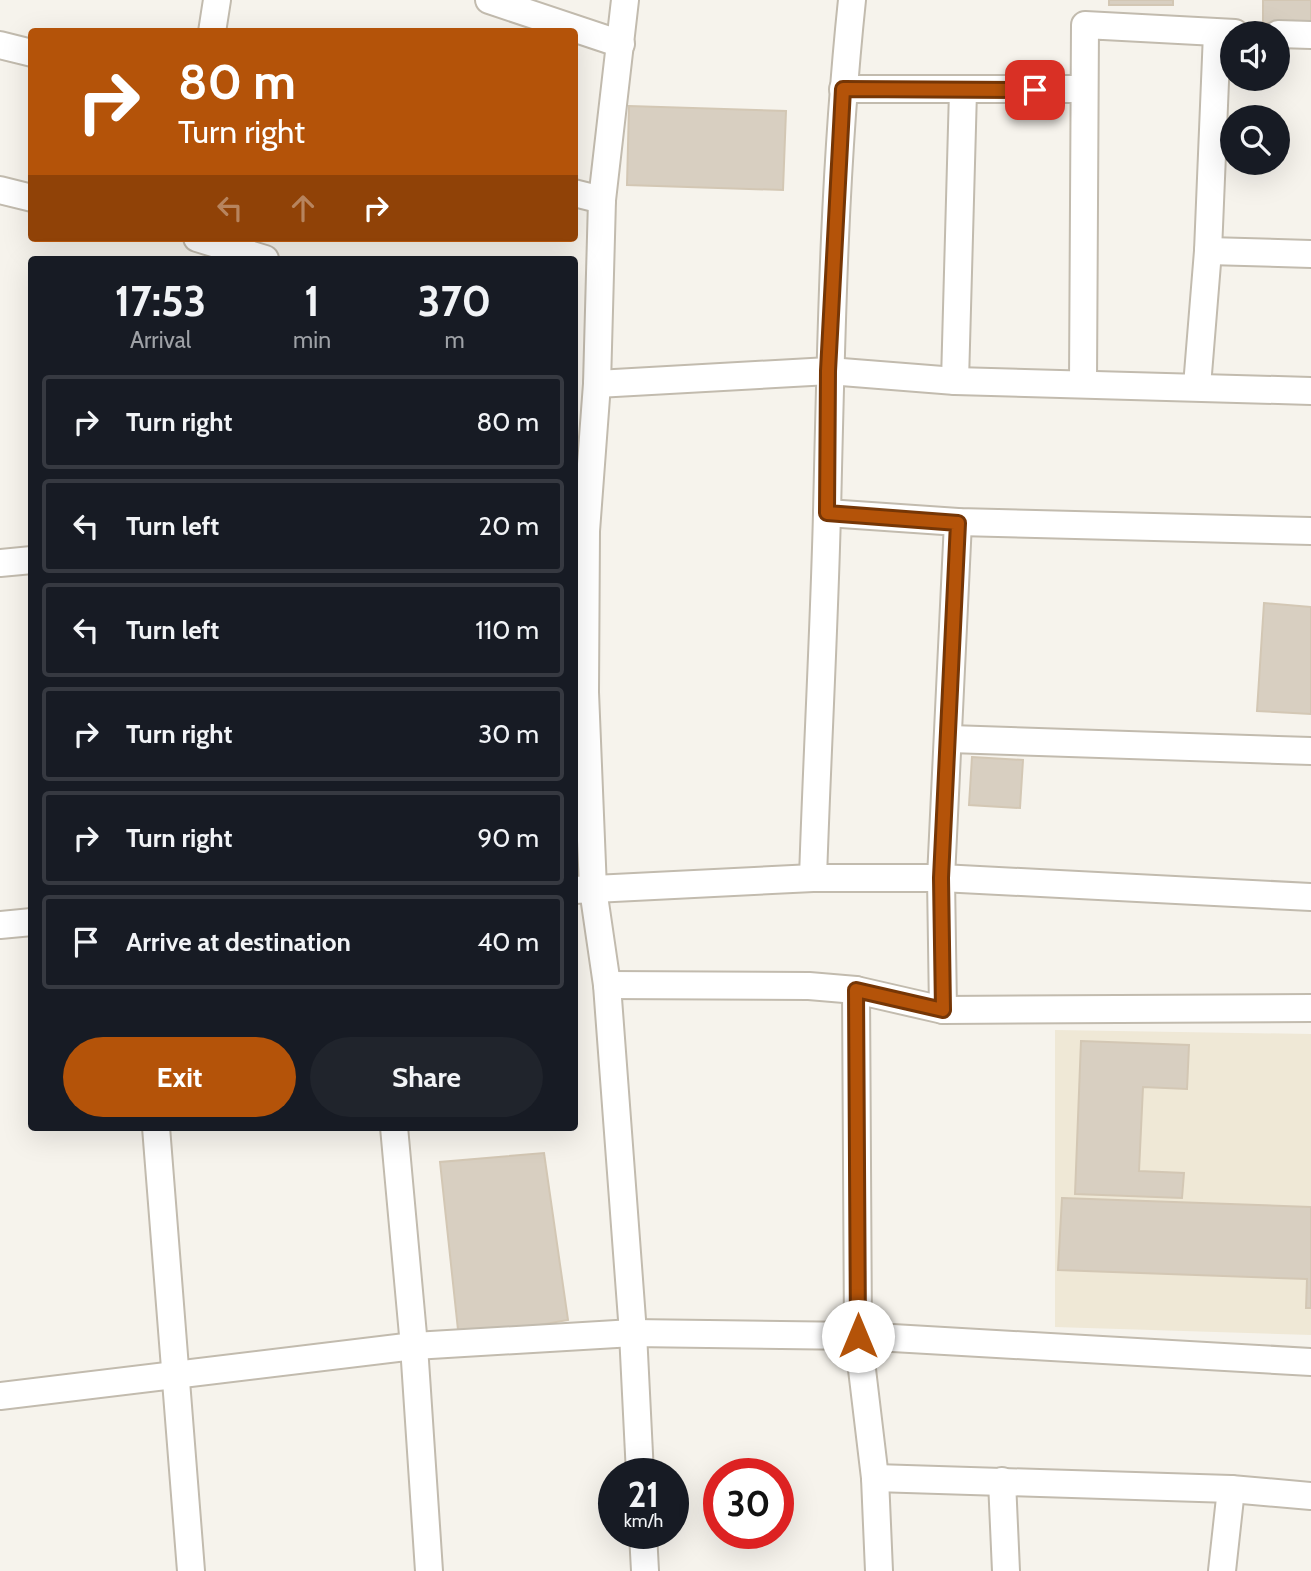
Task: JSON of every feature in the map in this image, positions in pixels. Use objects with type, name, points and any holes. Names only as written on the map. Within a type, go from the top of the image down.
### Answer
[{"type":"street","points":[[213,28],[217,0]]},
{"type":"street","points":[[489,0],[573,28]]},
{"type":"street","points":[[625,0],[602,200],[597,384],[580,532],[585,692],[584,890],[607,985],[633,1333],[639,1458]]},
{"type":"street","points":[[813,877],[827,513],[828,371],[843,89],[852,0]]},
{"type":"street","points":[[1083,383],[1085,25],[1220,33]]},
{"type":"street","points":[[578,30],[621,44]]},
{"type":"street","points":[[1290,34],[1311,35]]},
{"type":"street","points":[[0,45],[28,52]]},
{"type":"street","points":[[843,89],[1083,89]]},
{"type":"street","points":[[955,381],[963,91]]},
{"type":"street","points":[[1197,386],[1221,91]]},
{"type":"street","points":[[0,190],[28,197]]},
{"type":"street","points":[[578,194],[602,200]]},
{"type":"street","points":[[210,242],[255,256]]},
{"type":"street","points":[[1208,251],[1311,254]]},
{"type":"street","points":[[597,384],[828,371],[955,381],[1311,391]]},
{"type":"street","points":[[827,513],[958,523],[1311,531]]},
{"type":"street","points":[[943,1010],[941,878],[950,739],[958,523]]},
{"type":"street","points":[[0,563],[28,560]]},
{"type":"street","points":[[950,739],[1311,751]]},
{"type":"street","points":[[584,890],[813,877],[941,878],[1311,897]]},
{"type":"street","points":[[0,925],[28,922]]},
{"type":"street","points":[[607,985],[809,986],[856,990],[943,1010],[1311,1008]]},
{"type":"street","points":[[856,990],[858,1336],[875,1478],[879,1571]]},
{"type":"street","points":[[156,1131],[191,1571]]},
{"type":"street","points":[[394,1131],[414,1346],[429,1571]]},
{"type":"street","points":[[0,1396],[414,1346],[633,1333],[858,1336],[1311,1362]]},
{"type":"street","points":[[875,1478],[1231,1489],[1311,1496]]},
{"type":"street","points":[[1002,1481],[1006,1571]]},
{"type":"street","points":[[1222,1571],[1231,1489]]},
{"type":"street","points":[[644,1549],[645,1571]]},
{"type":"shaded area","points":[[1055,1030],[1311,1034],[1311,1335],[1055,1327]]},
{"type":"building","points":[[1109,0],[1173,0],[1173,5],[1109,5]]},
{"type":"building","points":[[1263,0],[1311,0],[1311,23],[1263,21]]},
{"type":"building","points":[[629,106],[786,111],[783,190],[627,185]]},
{"type":"building","points":[[1264,603],[1311,607],[1311,714],[1257,711]]},
{"type":"building","points":[[972,757],[1023,760],[1020,808],[969,805]]},
{"type":"building","points":[[1081,1041],[1189,1045],[1187,1089],[1143,1087],[1139,1171],[1184,1173],[1182,1198],[1075,1194]]},
{"type":"building","points":[[544,1153],[568,1320],[459,1339],[440,1162]]},
{"type":"building","points":[[1062,1198],[1311,1207],[1311,1308],[1306,1308],[1307,1279],[1058,1270]]},
{"type":"route","points":[[858,1336],[856,990],[943,1010],[941,878],[950,739],[958,523],[827,513],[828,371],[843,89],[1035,90]]}]
